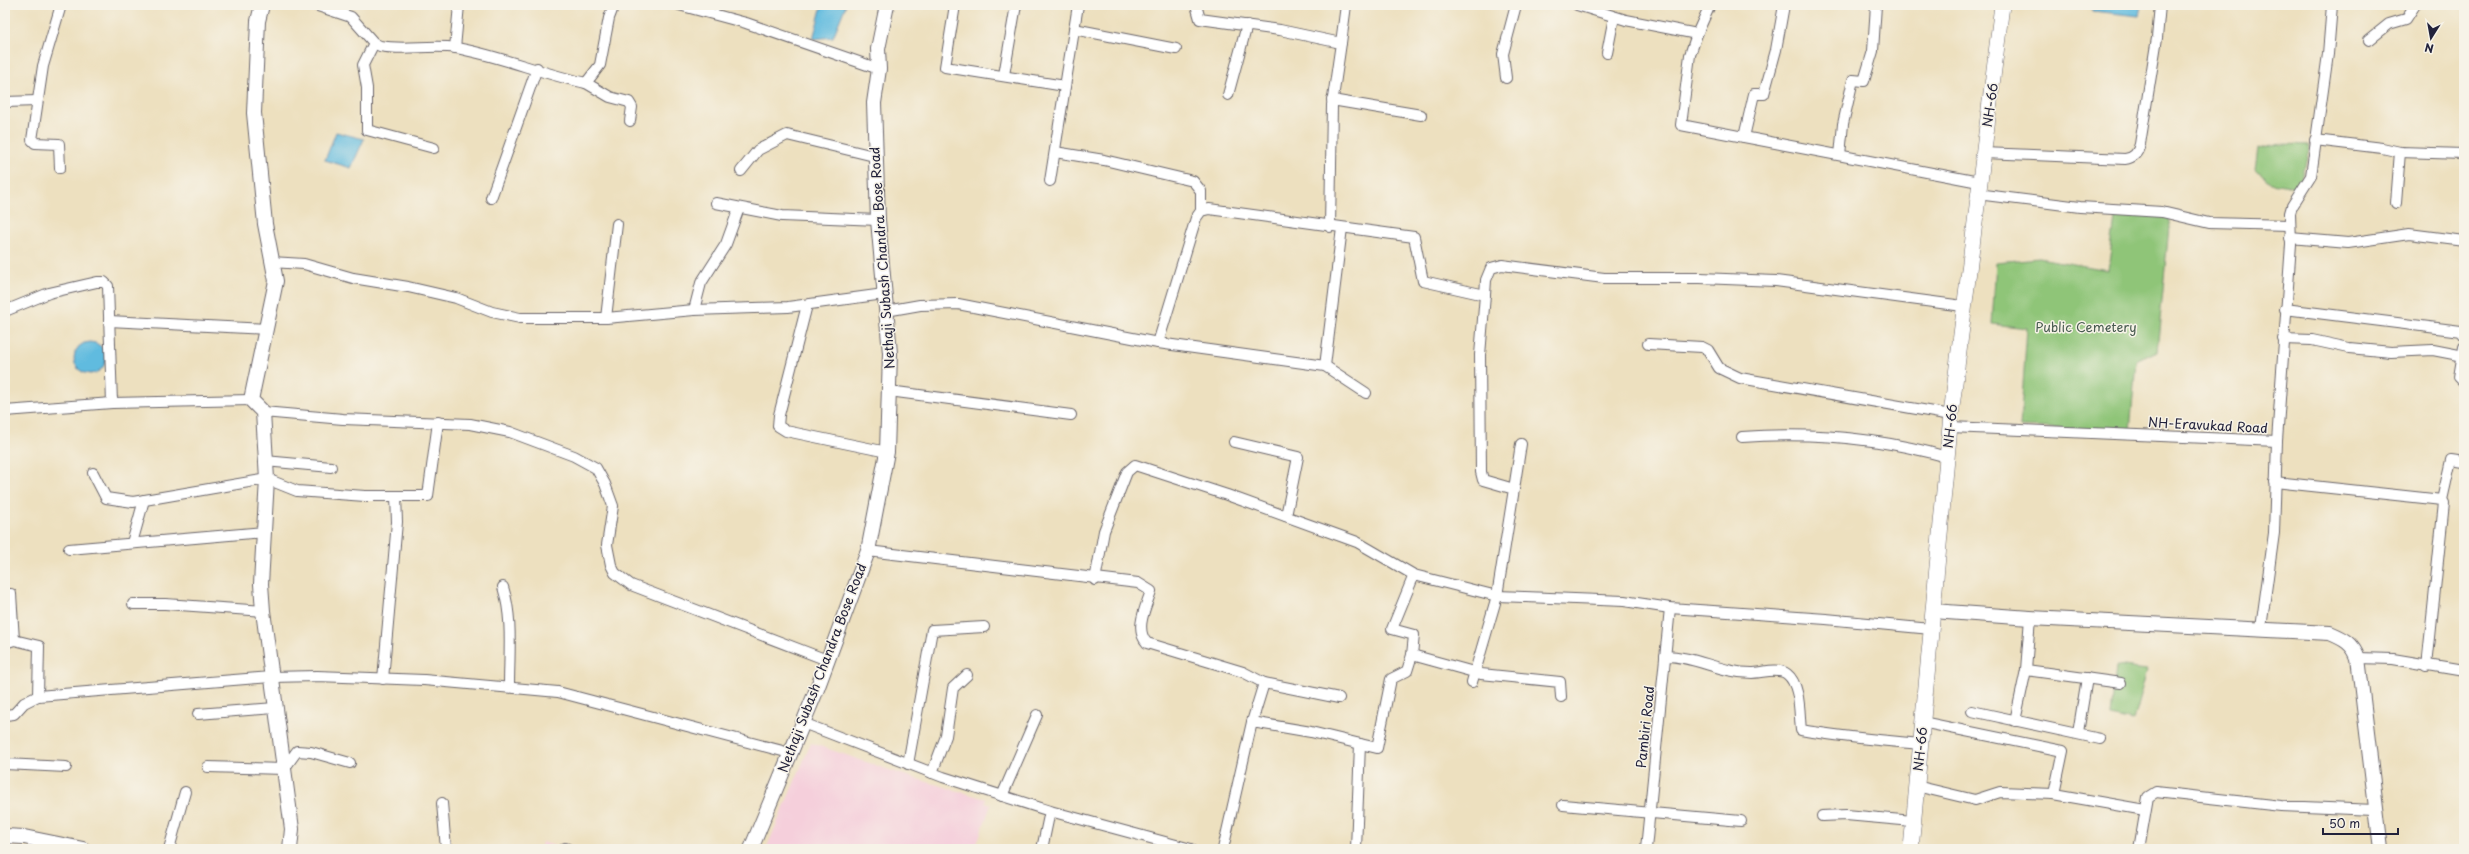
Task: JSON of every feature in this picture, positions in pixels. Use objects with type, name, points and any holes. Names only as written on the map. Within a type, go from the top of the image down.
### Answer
[{"type":"main road","points":[[262,5],[258,21],[254,113],[271,262],[276,281],[251,400],[263,412],[267,480],[261,584],[271,677],[292,829],[290,849]]},
{"type":"main road","name":"Nethaji Subash Chandra Bose Road","points":[[751,849],[803,723],[868,551],[887,452],[890,353],[878,220],[874,156],[874,103],[879,69],[878,49],[887,5]]},
{"type":"main road","name":"NH-66","points":[[1911,849],[1950,421],[1963,306],[2002,5]]},
{"type":"main road","points":[[1933,610],[2030,618],[2261,628],[2330,633],[2354,647],[2358,658],[2375,810],[2381,849]]},
{"type":"main road","points":[[5,836],[24,837],[84,849]]},
{"type":"street","points":[[60,168],[59,144],[36,143],[32,140],[43,66],[61,5]]},
{"type":"street","points":[[315,5],[351,17],[374,43],[389,48],[455,48],[537,68],[556,77],[586,83],[610,97],[630,102],[632,107],[630,121]]},
{"type":"street","points":[[455,48],[459,5]]},
{"type":"street","points":[[586,83],[600,65],[608,18],[614,5]]},
{"type":"street","points":[[678,5],[746,23],[879,69]]},
{"type":"street","points":[[956,5],[945,67],[1004,75],[1065,86]]},
{"type":"street","points":[[1004,75],[1016,5]]},
{"type":"street","points":[[1050,181],[1078,5]]},
{"type":"street","points":[[1196,5],[1200,19],[1247,25],[1341,43]]},
{"type":"street","points":[[1330,226],[1332,100],[1346,5]]},
{"type":"street","points":[[1506,78],[1503,54],[1516,5]]},
{"type":"street","points":[[1577,5],[1614,17],[1697,34]]},
{"type":"street","points":[[1710,5],[1697,34],[1690,55],[1681,125],[1840,155],[1978,188],[2080,207],[2162,212],[2209,222],[2290,225]]},
{"type":"street","points":[[1744,137],[1754,94],[1764,94],[1776,50],[1784,5]]},
{"type":"street","points":[[1840,155],[1843,124],[1853,80],[1864,81],[1873,51],[1876,5]]},
{"type":"street","points":[[1983,153],[2125,159],[2134,156],[2138,151],[2140,144],[2157,38],[2160,5]]},
{"type":"street","points":[[2277,441],[2292,206],[2311,176],[2328,54],[2332,5]]},
{"type":"street","points":[[2369,40],[2390,24],[2406,19],[2416,5]]},
{"type":"street","points":[[1607,53],[1614,17]]},
{"type":"street","points":[[1228,94],[1247,25]]},
{"type":"street","points":[[1074,29],[1176,49]]},
{"type":"street","points":[[374,43],[363,65],[367,88],[367,130],[434,148]]},
{"type":"street","points":[[491,198],[537,68]]},
{"type":"street","points":[[1332,100],[1421,115]]},
{"type":"street","points":[[5,102],[37,101]]},
{"type":"street","points":[[741,171],[758,150],[788,135],[874,156]]},
{"type":"street","points":[[2315,140],[2382,148],[2400,152],[2464,154]]},
{"type":"street","points":[[1054,152],[1104,160],[1193,181],[1201,190],[1201,210],[1196,218],[1158,343]]},
{"type":"street","points":[[2396,203],[2400,152]]},
{"type":"street","points":[[716,204],[782,216],[878,220]]},
{"type":"street","points":[[694,310],[701,283],[726,244],[739,208]]},
{"type":"street","points":[[1201,210],[1215,210],[1414,237],[1422,280],[1485,294]]},
{"type":"street","points":[[606,318],[617,224]]},
{"type":"street","points":[[1326,366],[1342,228]]},
{"type":"street","points":[[2290,238],[2348,243],[2408,234],[2464,242]]},
{"type":"street","points":[[271,262],[304,264],[353,278],[408,287],[466,301],[505,316],[520,318],[606,318],[694,310],[807,304],[884,294]]},
{"type":"street","points":[[1514,489],[1483,480],[1481,472],[1480,354],[1485,294],[1488,273],[1491,268],[1502,265],[1604,278],[1700,278],[1776,281],[1963,306]]},
{"type":"street","points":[[5,311],[50,293],[97,282],[104,282],[108,286],[112,403]]},
{"type":"street","points":[[807,304],[779,415],[778,426],[786,431],[887,452]]},
{"type":"street","points":[[886,311],[920,305],[958,304],[1158,343],[1326,366],[1366,393]]},
{"type":"street","points":[[2285,309],[2461,332],[2464,334]]},
{"type":"street","points":[[110,321],[267,328]]},
{"type":"street","points":[[2283,339],[2312,340],[2349,348],[2391,352],[2433,350],[2464,353],[2459,377],[2464,382]]},
{"type":"street","name":"NH-Eravukad Road","points":[[1648,344],[1702,347],[1708,350],[1719,368],[1740,378],[1950,421],[2277,441],[2274,533],[2261,628]]},
{"type":"street","points":[[889,392],[1072,415]]},
{"type":"street","points":[[5,411],[112,403],[251,400]]},
{"type":"street","points":[[263,412],[343,419],[470,424],[510,432],[574,456],[596,468],[605,484],[613,506],[607,545],[610,565],[615,573],[631,585],[827,660]]},
{"type":"street","points":[[93,473],[106,498],[133,502],[267,480],[297,492],[428,496],[438,422]]},
{"type":"street","points":[[1742,437],[1784,434],[1853,438],[1898,445],[1947,457]]},
{"type":"street","points":[[1234,442],[1298,457],[1286,516]]},
{"type":"street","points":[[1473,677],[1497,596],[1521,444]]},
{"type":"street","points":[[2427,666],[2446,506],[2442,500],[2451,460],[2464,462]]},
{"type":"street","points":[[265,461],[331,467]]},
{"type":"street","points":[[1095,580],[1104,531],[1127,472],[1135,466],[1286,516],[1357,542],[1414,575],[1497,596],[1624,601],[1670,608],[1826,619],[1931,629]]},
{"type":"street","points":[[2275,482],[2442,500]]},
{"type":"street","points":[[383,679],[397,522],[396,496]]},
{"type":"street","points":[[132,543],[144,500]]},
{"type":"street","points":[[69,548],[265,532]]},
{"type":"street","points":[[868,551],[1095,580],[1138,584],[1151,591],[1140,626],[1142,638],[1147,643],[1243,672],[1264,683],[1339,698]]},
{"type":"street","points":[[1252,722],[1312,732],[1377,748],[1391,679],[1407,671],[1412,655],[1414,635],[1392,629],[1414,575]]},
{"type":"street","points":[[502,587],[509,606],[510,620],[509,687]]},
{"type":"street","points":[[5,594],[11,594],[10,641],[39,646],[38,696]]},
{"type":"street","points":[[133,604],[165,604],[263,610]]},
{"type":"street","name":"Pambiri Road","points":[[1646,849],[1670,608]]},
{"type":"street","points":[[2015,721],[2026,670],[2030,618]]},
{"type":"street","points":[[908,764],[932,630],[984,626]]},
{"type":"street","points":[[1412,655],[1473,677],[1560,682],[1561,697]]},
{"type":"street","points":[[1665,656],[1682,656],[1722,670],[1751,673],[1781,671],[1788,675],[1796,687],[1801,730],[1837,736],[1866,737],[1920,744]]},
{"type":"street","points":[[2358,658],[2393,659],[2427,666],[2464,671]]},
{"type":"street","points":[[2026,670],[2121,683]]},
{"type":"street","points":[[932,773],[946,736],[953,688],[967,675]]},
{"type":"street","points":[[5,715],[14,714],[24,703],[38,696],[271,677],[383,679],[509,687],[558,692],[790,753]]},
{"type":"street","points":[[2078,733],[2087,678]]},
{"type":"street","points":[[1223,849],[1252,722],[1264,683]]},
{"type":"street","points":[[198,714],[275,708]]},
{"type":"street","points":[[1972,711],[2100,738]]},
{"type":"street","points":[[1002,796],[1037,715]]},
{"type":"street","points":[[1922,722],[2063,751],[2054,794]]},
{"type":"street","points":[[803,723],[932,773],[1002,796],[1191,849]]},
{"type":"street","points":[[1356,849],[1360,744]]},
{"type":"street","points":[[208,767],[284,769],[297,751],[311,752],[350,763]]},
{"type":"street","points":[[5,764],[66,767]]},
{"type":"street","points":[[1916,786],[1975,800],[2000,792],[2054,794],[2145,810]]},
{"type":"street","points":[[169,849],[185,792]]},
{"type":"street","points":[[2139,849],[2148,797],[2156,792],[2281,806],[2375,810]]},
{"type":"street","points":[[442,803],[446,849]]},
{"type":"street","points":[[1563,805],[1741,821]]},
{"type":"street","points":[[1042,849],[1050,810]]},
{"type":"street","points":[[1822,816],[1846,815],[1913,822]]},
{"type":"shaded area","points":[[811,743],[907,776],[986,799],[985,803],[991,805],[975,849],[766,849]]},
{"type":"shaded area","points":[[542,842],[565,849],[540,849]]},
{"type":"green space","points":[[2281,144],[2310,145],[2303,174],[2298,187],[2271,183],[2255,169],[2258,149]]},
{"type":"green space","name":"Public Cemetery","points":[[2116,212],[2170,217],[2157,351],[2136,361],[2130,431],[2020,427],[2027,328],[1992,324],[1996,262],[2039,258],[2108,270]]},
{"type":"green space","points":[[2116,666],[2147,670],[2133,721],[2111,716]]},
{"type":"water","points":[[822,5],[846,5],[833,37],[813,39]]},
{"type":"water","points":[[2092,5],[2142,5],[2140,16],[2092,11]]},
{"type":"water","points":[[336,132],[364,139],[351,168],[325,160]]},
{"type":"water","points":[[87,342],[93,342],[102,346],[106,358],[102,370],[93,374],[87,374],[78,370],[74,361],[74,355],[78,346]]}]
